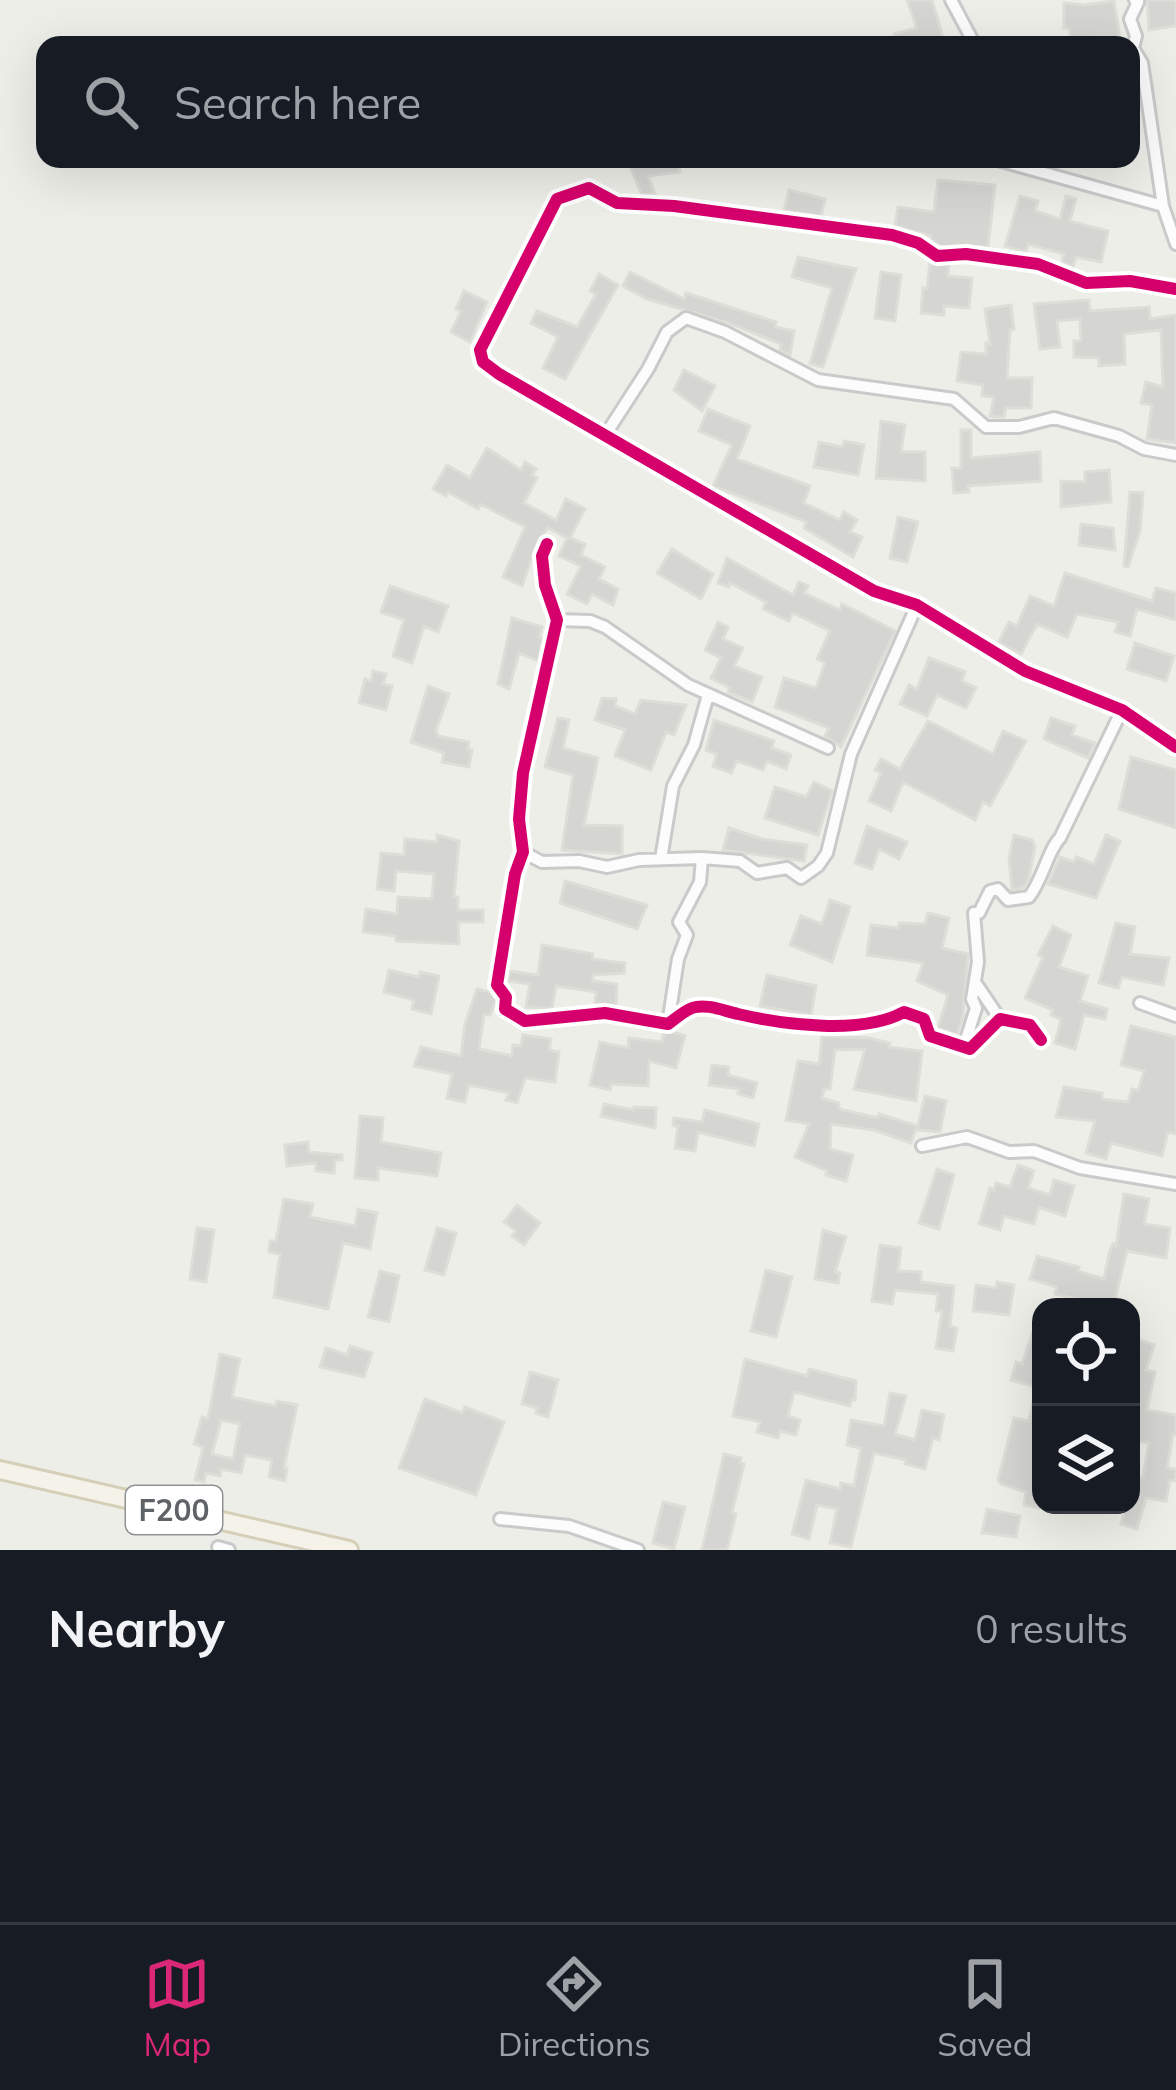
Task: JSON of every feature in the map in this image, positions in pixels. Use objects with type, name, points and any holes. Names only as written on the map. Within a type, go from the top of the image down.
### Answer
[{"type":"main road","name":"F200","points":[[0,1470],[349,1550]]},
{"type":"street","points":[[951,0],[970,36]]},
{"type":"street","points":[[1135,0],[1130,19],[1136,36]]},
{"type":"street","points":[[1140,60],[1162,206],[1176,244]]},
{"type":"street","points":[[1037,168],[1162,206]]},
{"type":"street","points":[[1176,289],[1130,281],[1086,283],[1038,264],[965,254],[938,256],[892,235],[674,206],[617,203],[589,188],[557,199],[480,350],[483,362],[874,591],[917,605],[1024,671],[1122,710],[1176,747]]},
{"type":"street","points":[[604,436],[667,332],[686,318],[701,320],[818,380],[954,399],[986,427],[1019,427],[1054,418],[1176,455]]},
{"type":"street","points":[[547,544],[542,556],[545,585],[557,620],[524,773],[519,819],[523,852],[515,874],[497,986],[506,997],[505,1010],[525,1022],[605,1012],[668,1024],[693,1007],[811,1024],[856,1025],[883,1023],[904,1012],[924,1019],[930,1036],[970,1049],[1000,1019]]},
{"type":"street","points":[[523,852],[560,865],[621,866],[639,860],[702,858],[740,861],[757,873],[787,868],[801,878],[826,853],[851,754],[917,605]]},
{"type":"street","points":[[557,620],[590,621],[604,627],[708,695],[828,748]]},
{"type":"street","points":[[661,859],[673,786],[694,745],[708,695]]},
{"type":"street","points":[[964,1046],[976,1008],[972,999],[978,939],[974,913],[979,913],[990,891],[998,889],[1008,900],[1029,898],[1043,879],[1052,846],[1122,710]]},
{"type":"street","points":[[668,1024],[678,959],[687,935],[679,922],[700,882],[702,858]]},
{"type":"street","points":[[973,979],[1000,1019],[1030,1025],[1041,1040]]},
{"type":"street","points":[[1140,1004],[1176,1016]]},
{"type":"street","points":[[922,1146],[967,1137],[1009,1152],[1034,1151],[1080,1168],[1176,1184]]},
{"type":"street","points":[[500,1519],[569,1526],[638,1550]]},
{"type":"building","points":[[907,0],[932,0],[942,36],[895,36],[917,28]]},
{"type":"building","points":[[1147,0],[1176,0],[1176,26],[1149,30]]},
{"type":"building","points":[[1114,1],[1120,36],[1070,36],[1069,28],[1064,28],[1064,3]]},
{"type":"building","points":[[631,168],[679,168],[680,172],[648,176],[655,194],[642,195]]},
{"type":"building","points":[[938,180],[995,185],[988,247],[940,246],[931,236],[895,226],[898,207],[934,212]]},
{"type":"building","points":[[789,190],[825,199],[821,216],[784,211]]},
{"type":"building","points":[[1020,196],[1038,201],[1035,211],[1060,219],[1066,196],[1076,199],[1070,221],[1108,231],[1101,262],[1076,257],[1073,267],[1062,263],[1064,254],[1028,244],[1026,252],[1005,246]]},
{"type":"building","points":[[798,257],[856,269],[823,367],[810,364],[832,288],[792,277]]},
{"type":"building","points":[[930,263],[949,265],[948,276],[972,278],[969,308],[944,306],[944,315],[921,313]]},
{"type":"building","points":[[630,272],[684,299],[686,293],[794,331],[790,355],[780,350],[781,344],[729,323],[647,299],[623,286]]},
{"type":"building","points":[[881,272],[901,275],[895,321],[875,318]]},
{"type":"building","points":[[599,274],[618,285],[565,379],[543,368],[558,337],[531,323],[537,311],[577,327],[596,294],[590,291]]},
{"type":"building","points":[[464,291],[487,302],[470,342],[451,332]]},
{"type":"building","points":[[1089,300],[1090,311],[1149,307],[1150,319],[1176,315],[1176,443],[1147,439],[1152,405],[1141,403],[1146,382],[1163,387],[1161,330],[1124,334],[1125,364],[1099,366],[1099,358],[1074,357],[1074,341],[1081,341],[1080,319],[1057,321],[1060,347],[1040,349],[1034,304]]},
{"type":"building","points":[[1011,305],[1014,329],[1010,330],[1007,378],[1032,378],[1031,408],[1006,408],[1004,417],[996,417],[990,416],[994,397],[982,396],[983,385],[957,381],[961,352],[986,354],[986,343],[990,344],[985,309]]},
{"type":"building","points":[[684,370],[715,386],[702,411],[674,390]]},
{"type":"building","points":[[708,409],[750,426],[737,459],[810,486],[804,503],[840,520],[844,512],[857,520],[850,532],[862,537],[853,557],[804,528],[807,522],[713,486],[732,445],[699,431]]},
{"type":"building","points":[[881,421],[905,425],[901,452],[925,452],[925,481],[876,478]]},
{"type":"building","points":[[961,430],[971,430],[971,458],[1040,452],[1041,481],[968,486],[969,492],[954,493],[952,468],[961,468]]},
{"type":"building","points":[[844,441],[864,445],[858,475],[814,467],[819,442],[842,447]]},
{"type":"building","points":[[487,448],[521,470],[525,462],[536,469],[532,475],[537,478],[524,503],[556,520],[566,499],[585,509],[570,538],[585,544],[581,555],[605,567],[599,579],[618,589],[613,605],[592,594],[587,604],[567,594],[581,566],[559,556],[567,538],[548,528],[538,540],[522,586],[503,577],[525,527],[480,504],[478,509],[433,489],[447,465],[470,478]]},
{"type":"building","points":[[1109,470],[1111,502],[1061,507],[1061,481],[1085,482],[1085,472]]},
{"type":"building","points":[[1130,492],[1143,493],[1140,531],[1128,567],[1124,566]]},
{"type":"building","points":[[898,517],[918,522],[907,562],[890,558]]},
{"type":"building","points":[[1081,524],[1113,528],[1115,550],[1079,545]]},
{"type":"building","points":[[672,549],[713,574],[701,599],[657,573]]},
{"type":"building","points":[[727,558],[793,595],[799,582],[808,586],[804,593],[840,610],[842,604],[895,631],[841,747],[825,736],[829,728],[775,707],[784,678],[816,688],[825,663],[817,659],[830,631],[793,613],[789,621],[763,609],[766,602],[730,583],[729,587],[718,583]]},
{"type":"building","points":[[1065,573],[1152,601],[1156,588],[1176,593],[1176,620],[1137,609],[1130,636],[1115,632],[1118,622],[1077,614],[1067,637],[1037,624],[1021,654],[999,642],[1009,622],[1017,626],[1030,596],[1054,606]]},
{"type":"building","points":[[390,586],[448,606],[438,632],[424,626],[412,663],[393,656],[404,620],[381,612]]},
{"type":"building","points":[[512,618],[542,627],[539,637],[543,638],[538,661],[519,653],[509,689],[498,684]]},
{"type":"building","points":[[718,622],[728,627],[723,639],[743,648],[734,666],[762,677],[752,702],[711,678],[721,658],[705,650]]},
{"type":"building","points":[[1135,643],[1174,656],[1166,681],[1127,669]]},
{"type":"building","points":[[929,658],[965,672],[962,681],[976,688],[966,708],[937,695],[927,716],[900,704],[909,685],[917,689]]},
{"type":"building","points":[[373,671],[386,674],[383,684],[392,686],[386,710],[359,703],[365,679],[371,681]]},
{"type":"building","points":[[428,686],[449,694],[436,730],[438,736],[469,742],[469,767],[442,762],[444,753],[411,742]]},
{"type":"building","points":[[602,698],[616,699],[615,706],[635,714],[641,700],[686,705],[674,735],[666,732],[651,770],[615,756],[625,730],[595,720]]},
{"type":"building","points":[[558,718],[569,720],[563,748],[598,758],[584,825],[622,826],[622,854],[562,850],[573,775],[545,767]]},
{"type":"building","points":[[1051,718],[1075,726],[1072,735],[1095,743],[1088,758],[1044,739]]},
{"type":"building","points":[[714,720],[774,741],[772,748],[791,755],[786,769],[767,761],[763,770],[737,761],[731,773],[713,766],[717,754],[706,750]]},
{"type":"building","points":[[928,721],[993,754],[1003,731],[1026,741],[990,806],[983,802],[975,820],[903,782],[891,811],[869,801],[881,773],[875,770],[881,759],[900,769]]},
{"type":"building","points":[[1131,757],[1176,770],[1176,828],[1119,809]]},
{"type":"building","points":[[814,782],[832,791],[818,835],[765,818],[775,787],[806,797]]},
{"type":"building","points":[[867,826],[907,842],[899,859],[879,849],[872,869],[855,863]]},
{"type":"building","points":[[729,828],[762,839],[807,845],[804,861],[723,850]]},
{"type":"building","points":[[437,835],[459,841],[454,897],[458,897],[458,910],[483,910],[483,922],[458,922],[459,944],[396,941],[396,936],[363,932],[366,909],[397,914],[398,897],[432,899],[434,874],[396,871],[394,891],[377,889],[381,853],[404,855],[405,839],[437,842]]},
{"type":"building","points":[[1014,835],[1032,840],[1035,846],[1029,878],[1023,888],[1012,890],[1009,858]]},
{"type":"building","points":[[1106,835],[1120,841],[1096,898],[1048,884],[1060,857],[1094,864]]},
{"type":"building","points":[[565,881],[647,905],[637,929],[560,903]]},
{"type":"building","points":[[830,900],[850,907],[832,962],[790,945],[801,916],[822,924]]},
{"type":"building","points":[[928,913],[949,918],[942,948],[968,954],[957,1035],[938,1028],[948,995],[917,981],[923,963],[867,955],[871,925],[925,924]]},
{"type":"building","points":[[1116,923],[1135,927],[1130,954],[1169,958],[1163,985],[1122,977],[1118,988],[1099,983]]},
{"type":"building","points":[[1053,926],[1071,935],[1059,967],[1088,976],[1080,1001],[1107,1009],[1105,1019],[1084,1015],[1075,1049],[1055,1043],[1061,1019],[1051,1015],[1053,1010],[1025,998]]},
{"type":"building","points":[[542,945],[625,963],[624,973],[593,975],[593,981],[617,984],[616,1005],[595,1004],[596,992],[556,986],[552,1008],[526,1007],[530,984],[508,981],[509,971],[538,975]]},
{"type":"building","points":[[389,970],[439,976],[431,1014],[412,1009],[414,1000],[384,992]]},
{"type":"building","points":[[767,975],[816,986],[811,1015],[760,1006]]},
{"type":"building","points":[[477,989],[490,992],[496,1000],[490,1015],[484,1014],[479,1049],[512,1056],[513,1045],[521,1046],[523,1035],[551,1039],[549,1050],[559,1052],[555,1082],[525,1078],[517,1103],[506,1100],[509,1093],[469,1085],[465,1102],[447,1098],[452,1074],[414,1066],[421,1047],[461,1056]]},
{"type":"building","points":[[1131,1026],[1176,1037],[1176,1134],[1168,1132],[1162,1156],[1111,1143],[1106,1159],[1086,1153],[1095,1121],[1056,1117],[1064,1087],[1128,1102],[1132,1089],[1138,1091],[1144,1071],[1121,1065]]},
{"type":"building","points":[[664,1033],[685,1036],[676,1068],[649,1061],[648,1086],[611,1084],[610,1090],[590,1085],[600,1042],[628,1048],[629,1038],[662,1042]]},
{"type":"building","points":[[822,1036],[869,1038],[890,1043],[889,1047],[922,1051],[916,1101],[854,1089],[865,1049],[835,1050],[830,1089],[824,1089],[822,1098],[839,1103],[839,1109],[878,1118],[879,1114],[917,1126],[911,1143],[874,1130],[831,1124],[830,1149],[853,1155],[846,1181],[795,1157],[809,1124],[786,1120],[798,1061],[819,1064]]},
{"type":"building","points":[[712,1065],[729,1067],[728,1075],[757,1083],[753,1098],[738,1094],[739,1089],[709,1085]]},
{"type":"building","points":[[925,1096],[946,1101],[940,1132],[917,1130]]},
{"type":"building","points":[[604,1104],[634,1110],[656,1108],[655,1128],[601,1116]]},
{"type":"building","points":[[705,1110],[759,1124],[754,1146],[698,1132],[695,1151],[675,1148],[678,1127],[673,1125],[674,1118],[702,1122]]},
{"type":"building","points":[[360,1116],[383,1118],[381,1142],[441,1153],[437,1176],[378,1168],[378,1180],[355,1178]]},
{"type":"building","points":[[308,1142],[309,1152],[342,1155],[342,1160],[335,1160],[334,1173],[316,1171],[316,1163],[287,1166],[285,1145]]},
{"type":"building","points":[[1018,1165],[1034,1171],[1028,1188],[1050,1195],[1054,1180],[1074,1186],[1065,1216],[1039,1207],[1034,1224],[1004,1216],[1000,1230],[979,1224],[990,1188],[994,1190],[996,1183],[1010,1187]]},
{"type":"building","points":[[937,1169],[954,1175],[939,1229],[919,1223]]},
{"type":"building","points":[[1124,1194],[1149,1199],[1144,1224],[1170,1228],[1166,1258],[1127,1251],[1115,1298],[1073,1298],[1055,1294],[1057,1287],[1030,1279],[1037,1256],[1104,1279],[1110,1250],[1116,1246]]},
{"type":"building","points":[[284,1199],[313,1204],[310,1217],[355,1226],[358,1209],[377,1213],[370,1249],[343,1243],[328,1309],[274,1297],[280,1254],[269,1252],[270,1241],[276,1241]]},
{"type":"building","points":[[517,1205],[540,1223],[524,1245],[504,1222]]},
{"type":"building","points":[[197,1228],[214,1230],[206,1282],[190,1279]]},
{"type":"building","points":[[437,1228],[456,1233],[444,1275],[425,1270]]},
{"type":"building","points":[[823,1230],[846,1237],[835,1272],[840,1273],[838,1283],[815,1279]]},
{"type":"building","points":[[880,1245],[901,1248],[898,1271],[921,1272],[921,1282],[954,1286],[950,1326],[957,1328],[953,1351],[936,1348],[942,1311],[936,1311],[938,1294],[895,1290],[892,1304],[872,1301]]},
{"type":"building","points":[[766,1270],[792,1277],[776,1337],[751,1331]]},
{"type":"building","points":[[380,1271],[399,1276],[389,1322],[368,1317]]},
{"type":"building","points":[[997,1282],[1014,1285],[1009,1315],[973,1311],[976,1285],[996,1288]]},
{"type":"building","points":[[1032,1335],[1032,1386],[1011,1380],[1016,1362],[1022,1364]]},
{"type":"building","points":[[1140,1340],[1154,1345],[1146,1370],[1155,1372],[1147,1410],[1176,1415],[1167,1468],[1176,1469],[1166,1501],[1146,1498],[1137,1529],[1121,1524],[1124,1514],[1140,1514],[1140,1478],[1149,1443],[1140,1442]]},
{"type":"building","points":[[350,1346],[372,1353],[364,1377],[320,1367],[326,1348],[347,1355]]},
{"type":"building","points":[[220,1354],[240,1359],[232,1397],[297,1405],[285,1481],[269,1477],[272,1460],[245,1455],[241,1473],[221,1469],[220,1476],[206,1473],[204,1482],[195,1480],[203,1447],[194,1444],[202,1417],[208,1419]],"holes":[[[221,1420],[240,1424],[233,1459],[212,1454]]]},
{"type":"building","points":[[745,1359],[807,1376],[809,1369],[856,1381],[855,1400],[850,1406],[794,1392],[788,1416],[800,1420],[796,1435],[780,1431],[778,1438],[757,1432],[760,1422],[733,1416]]},
{"type":"building","points":[[530,1372],[558,1380],[548,1417],[522,1404]]},
{"type":"building","points":[[890,1393],[906,1396],[895,1434],[915,1440],[922,1410],[944,1415],[925,1469],[874,1453],[851,1547],[830,1543],[837,1509],[817,1505],[809,1539],[792,1534],[806,1480],[840,1489],[841,1483],[854,1486],[861,1448],[847,1445],[851,1420],[884,1426]]},
{"type":"building","points":[[425,1399],[504,1422],[476,1495],[399,1468]]},
{"type":"building","points":[[1032,1406],[1032,1507],[1024,1505],[1026,1492],[998,1480],[1014,1418],[1029,1421]]},
{"type":"building","points":[[724,1454],[741,1458],[744,1464],[732,1513],[736,1514],[727,1550],[702,1550]]},
{"type":"building","points":[[663,1502],[685,1507],[674,1549],[653,1543]]},
{"type":"building","points":[[987,1509],[1020,1516],[1016,1537],[982,1533]]},
{"type":"cycle path","points":[[1176,289],[1130,281],[1086,283],[1038,264],[966,254],[937,256],[918,243],[892,235],[674,206],[617,203],[589,188],[557,199],[480,350],[483,362],[499,374],[874,591],[917,605],[1025,671],[1122,710],[1176,747]]},
{"type":"cycle path","points":[[547,544],[542,556],[545,585],[557,620],[523,773],[519,819],[523,852],[515,874],[497,985],[506,997],[505,1009],[525,1021],[605,1013],[668,1024],[689,1009],[703,1006],[823,1026],[867,1024],[904,1012],[924,1019],[930,1036],[970,1049],[1000,1019],[1030,1025],[1041,1040]]}]
